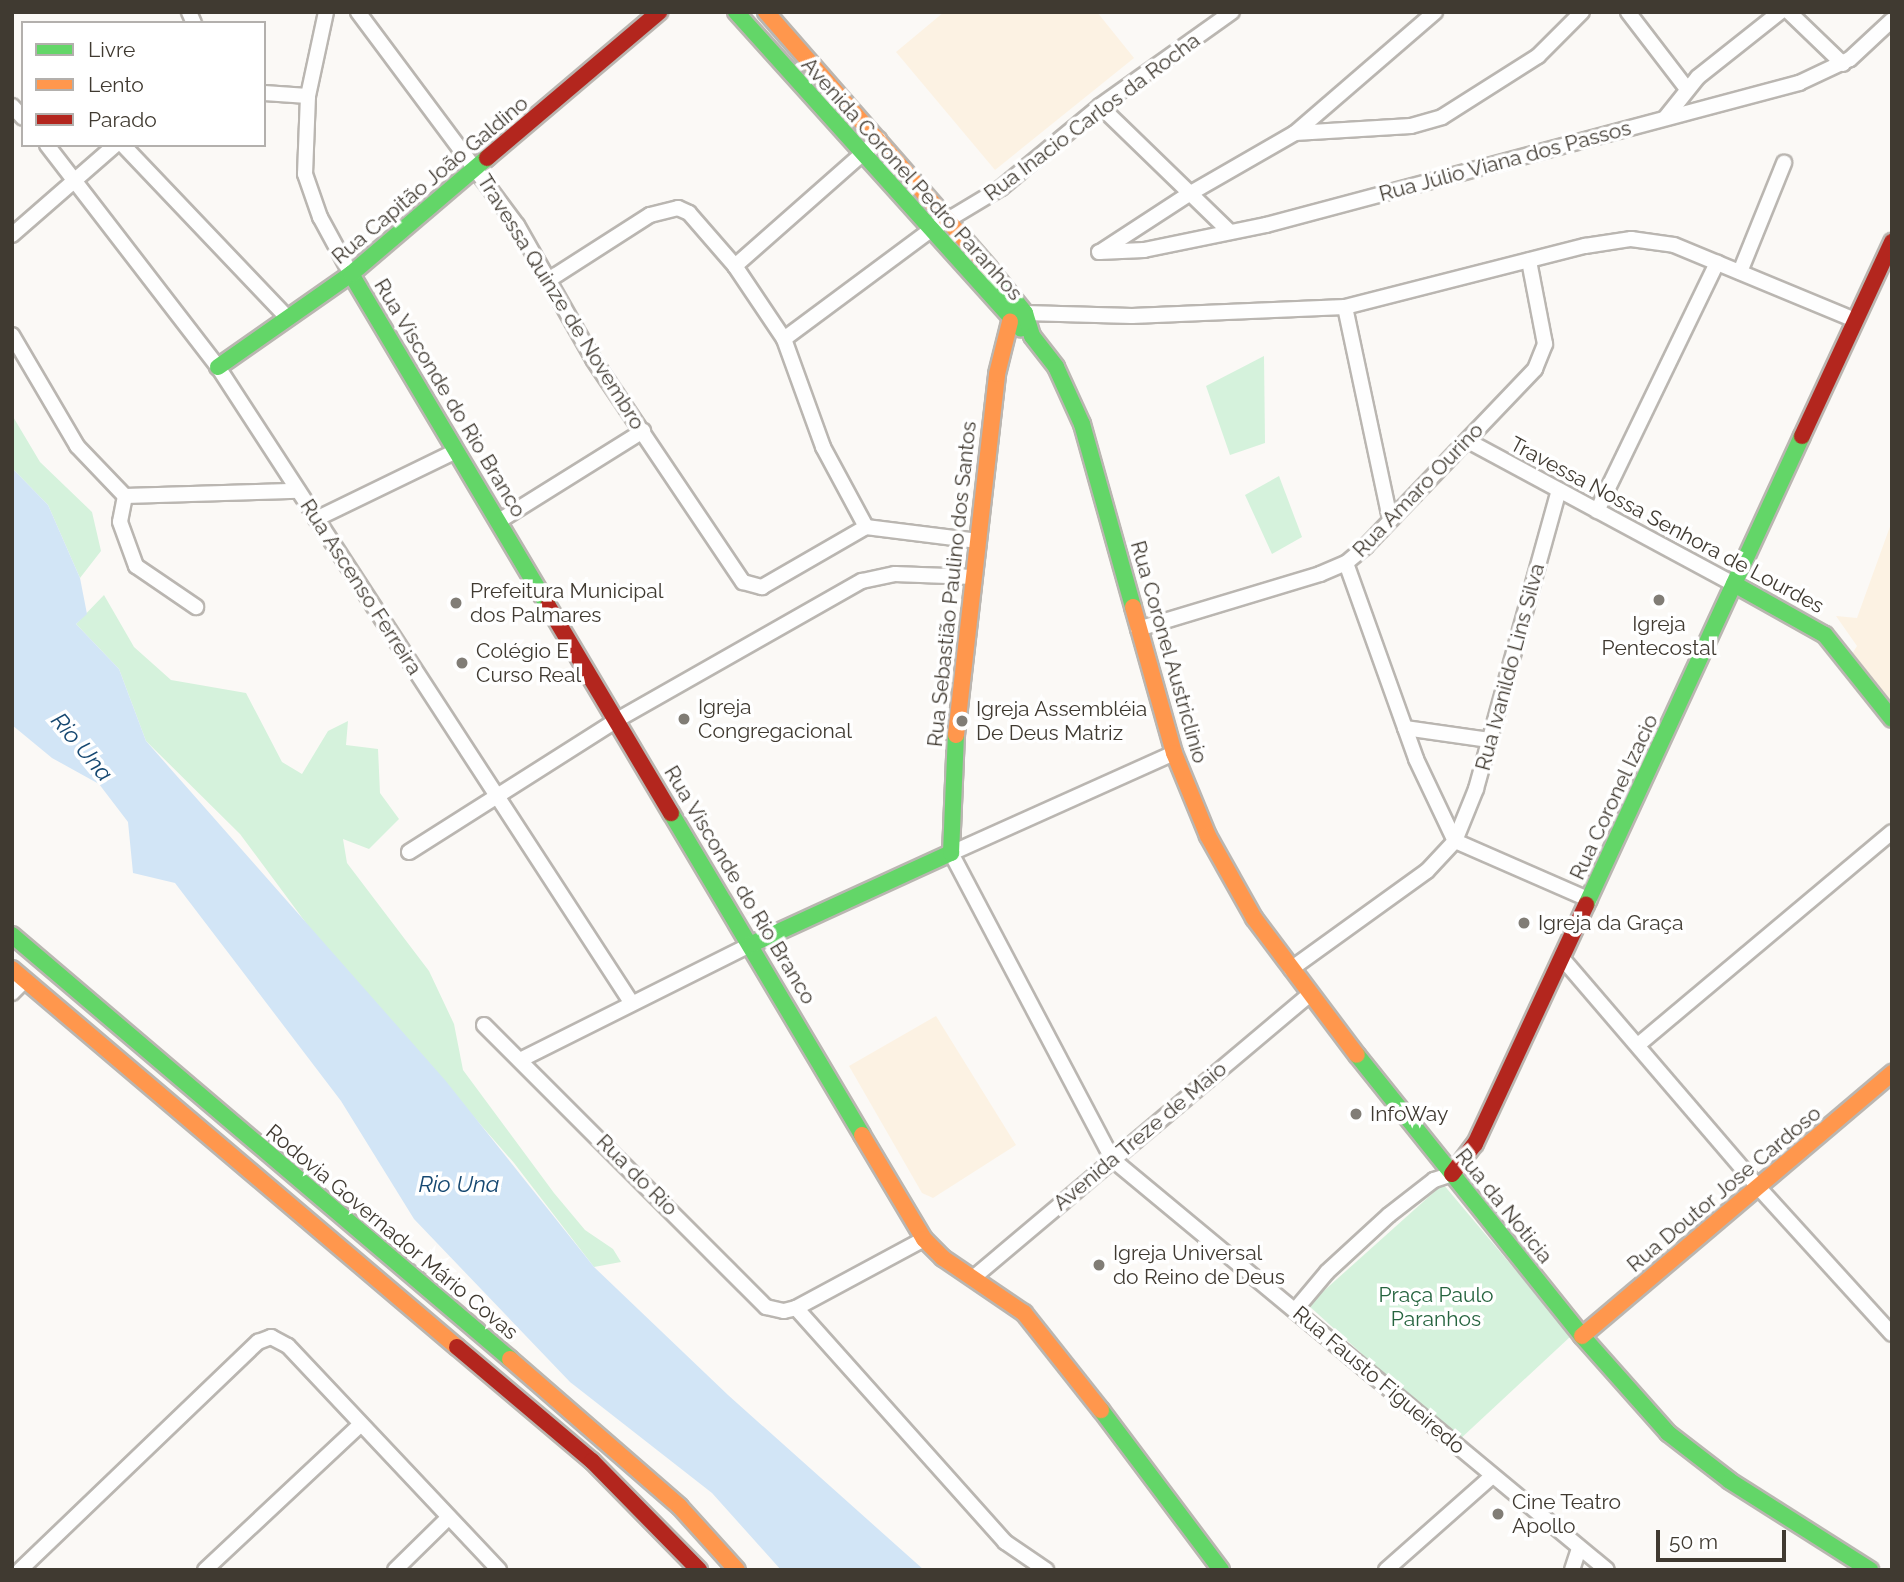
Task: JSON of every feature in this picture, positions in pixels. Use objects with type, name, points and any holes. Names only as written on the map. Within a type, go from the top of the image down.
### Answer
[{"type":"main road","name":"Rua Capitão João Galdino","points":[[218,367],[351,274],[659,12]]},
{"type":"main road","name":"Avenida Coronel Pedro Paranhos","points":[[736,12],[1010,322],[1032,336]]},
{"type":"main road","name":"Avenida Coronel Pedro Paranhos","points":[[766,12],[950,220],[1025,313],[1032,336]]},
{"type":"main road","points":[[767,47],[785,34]]},
{"type":"main road","name":"Rua Coronel Izacio","points":[[1452,1174],[1475,1144],[1892,242]]},
{"type":"main road","name":"Rua Visconde do Rio Branco","points":[[351,274],[752,944],[924,1239],[1033,1322],[1221,1570]]},
{"type":"main road","points":[[1010,322],[1025,313]]},
{"type":"main road","name":"Rua Sebastião Paulino dos Santos","points":[[951,853],[955,749],[972,576],[997,374],[1010,322]]},
{"type":"main road","name":"Rua Coronel Austriclinio","points":[[1032,336],[1056,367],[1082,425],[1174,753],[1232,883],[1291,969]]},
{"type":"main road","name":"Travessa Nossa Senhora de Lourdes","points":[[1734,584],[1825,635],[1892,719]]},
{"type":"main road","points":[[752,944],[951,853]]},
{"type":"main road","name":"Rodovia Governador Mário Covas","points":[[12,935],[626,1458],[680,1507],[737,1570]]},
{"type":"main road","name":"Rua da Noticia","points":[[1291,969],[1582,1336],[1686,1447],[1730,1481],[1870,1570]]},
{"type":"main road","points":[[18,975],[592,1461],[699,1570]]},
{"type":"main road","name":"Rua Doutor Jose Cardoso","points":[[1582,1336],[1892,1073]]},
{"type":"street","points":[[326,12],[308,96],[305,174],[320,217],[351,274]]},
{"type":"street","name":"Travessa Quinze de Novembro","points":[[358,12],[517,225],[547,281],[743,582],[762,587],[866,527]]},
{"type":"street","name":"Rua Inacio Carlos da Rocha","points":[[784,339],[931,230],[1001,188],[1100,106],[1232,12]]},
{"type":"street","points":[[1189,194],[1295,133],[1435,12]]},
{"type":"street","points":[[1295,133],[1411,126],[1442,117],[1538,56],[1583,12]]},
{"type":"street","points":[[1666,117],[1687,89],[1780,12]]},
{"type":"street","points":[[1789,12],[1843,64]]},
{"type":"street","points":[[1632,14],[1687,89]]},
{"type":"street","name":"Rua Júlio Viana dos Passos","points":[[1189,194],[1099,253],[1144,250],[1230,232],[1799,83],[1843,64],[1892,20]]},
{"type":"street","points":[[266,93],[308,96]]},
{"type":"street","points":[[1100,106],[1230,232]]},
{"type":"street","points":[[735,266],[879,139]]},
{"type":"street","name":"Rua Ascenso Ferreira","points":[[49,147],[78,180],[218,367],[498,793],[631,1002]]},
{"type":"street","points":[[12,235],[113,147]]},
{"type":"street","points":[[125,147],[289,318]]},
{"type":"street","points":[[1740,272],[1784,163]]},
{"type":"street","points":[[547,281],[650,215],[678,208],[703,224],[784,339],[812,421],[866,527],[978,541]]},
{"type":"street","points":[[1025,313],[1132,316],[1345,307],[1610,241],[1650,239],[1674,245],[1855,320]]},
{"type":"street","name":"Rua Amaro Ourino","points":[[1138,629],[1346,563],[1468,441],[1535,369],[1542,355],[1543,328],[1528,261]]},
{"type":"street","points":[[1597,511],[1717,263]]},
{"type":"street","points":[[1345,307],[1390,519]]},
{"type":"street","points":[[12,335],[77,446],[125,496],[298,491]]},
{"type":"street","points":[[499,522],[643,432]]},
{"type":"street","name":"Travessa Nossa Senhora de Lourdes","points":[[1468,441],[1734,584]]},
{"type":"street","points":[[316,519],[456,451]]},
{"type":"street","name":"Rua Ivanildo Lins Silva","points":[[1455,841],[1476,789],[1559,490]]},
{"type":"street","points":[[125,496],[120,522],[136,566],[197,607]]},
{"type":"street","points":[[1346,563],[1405,728],[1455,841],[1590,900]]},
{"type":"street","points":[[409,852],[498,793],[617,720],[862,581],[895,574],[972,576]]},
{"type":"street","points":[[1405,728],[1489,740]]},
{"type":"street","points":[[1112,1159],[951,853],[1174,753]]},
{"type":"street","points":[[1638,1045],[1892,832]]},
{"type":"street","points":[[1291,969],[1427,871],[1455,841]]},
{"type":"street","points":[[522,1059],[631,1002],[752,944]]},
{"type":"street","points":[[1562,958],[1759,1188],[1892,1334]]},
{"type":"street","points":[[12,993],[18,975]]},
{"type":"street","name":"Avenida Treze de Maio","points":[[972,1278],[1309,995]]},
{"type":"street","name":"Rua do Rio","points":[[484,1025],[522,1059],[766,1307],[784,1311],[796,1308]]},
{"type":"street","name":"Rua Fausto Figueiredo","points":[[1112,1159],[1296,1309],[1491,1477],[1607,1570]]},
{"type":"street","name":"Rua Coronel Izacio","points":[[1296,1309],[1327,1272],[1389,1215],[1434,1180],[1452,1174]]},
{"type":"street","points":[[924,1239],[796,1308],[1004,1542],[1046,1570]]},
{"type":"street","points":[[20,1570],[258,1342],[280,1339],[499,1570]]},
{"type":"street","points":[[205,1570],[360,1425]]},
{"type":"street","points":[[1387,1570],[1491,1477]]},
{"type":"street","points":[[395,1570],[448,1518]]},
{"type":"street","points":[[1572,1570],[1579,1549]]},
{"type":"shaded area","points":[[944,12],[1097,12],[1134,58],[995,170],[896,52]]},
{"type":"shaded area","points":[[1892,521],[1892,704],[1852,654],[1857,646],[1836,616],[1857,618]]},
{"type":"shaded area","points":[[936,1016],[1016,1145],[933,1198],[922,1193],[849,1066]]},
{"type":"green space","points":[[1264,356],[1265,443],[1230,455],[1206,386]]},
{"type":"green space","points":[[12,415],[40,462],[92,512],[101,551],[80,578],[48,505],[12,468]]},
{"type":"green space","points":[[1279,476],[1302,537],[1272,554],[1245,495]]},
{"type":"green space","points":[[104,595],[134,647],[171,680],[246,693],[282,762],[302,774],[328,731],[348,721],[346,745],[378,749],[380,793],[399,819],[369,849],[343,839],[347,863],[429,971],[454,1024],[463,1070],[554,1193],[585,1230],[613,1249],[621,1262],[594,1267],[514,1163],[309,927],[240,834],[146,741],[119,669],[76,624]]},
{"type":"green space","name":"Praça Paulo Paranhos","points":[[1443,1184],[1571,1336],[1458,1441],[1308,1305]]},
{"type":"water","name":"Rio Una","points":[[12,468],[48,505],[80,578],[87,614],[76,624],[119,669],[146,741],[445,1080],[594,1267],[728,1395],[924,1570],[781,1570],[712,1493],[570,1382],[414,1219],[341,1101],[175,883],[133,873],[128,822],[99,784],[52,758],[12,725]]},
{"type":"traffic: fast","points":[[736,12],[1021,328]]},
{"type":"traffic: fast","points":[[218,367],[351,274],[487,158]]},
{"type":"traffic: fast","points":[[989,268],[1025,313],[1032,336],[1056,367],[1082,424],[1133,607]]},
{"type":"traffic: fast","points":[[351,274],[548,606]]},
{"type":"traffic: fast","points":[[1586,905],[1802,436]]},
{"type":"traffic: fast","points":[[1734,584],[1825,635],[1892,719]]},
{"type":"traffic: fast","points":[[752,944],[951,853],[956,735]]},
{"type":"traffic: fast","points":[[671,813],[862,1135]]},
{"type":"traffic: fast","points":[[12,935],[510,1359]]},
{"type":"traffic: fast","points":[[1357,1055],[1582,1336],[1668,1433],[1730,1481],[1870,1570]]},
{"type":"traffic: fast","points":[[1101,1410],[1221,1570]]},
{"type":"traffic: slow","points":[[766,12],[989,268]]},
{"type":"traffic: slow","points":[[956,735],[997,374],[1010,322]]},
{"type":"traffic: slow","points":[[1133,607],[1174,753],[1208,836],[1254,918],[1357,1055]]},
{"type":"traffic: slow","points":[[12,969],[457,1347]]},
{"type":"traffic: slow","points":[[1582,1336],[1892,1073]]},
{"type":"traffic: slow","points":[[862,1135],[924,1239],[943,1258],[1024,1313],[1101,1410]]},
{"type":"traffic: slow","points":[[510,1359],[680,1507],[737,1570]]},
{"type":"traffic: jam","points":[[487,158],[659,12]]},
{"type":"traffic: jam","points":[[1802,436],[1892,242]]},
{"type":"traffic: jam","points":[[548,606],[671,813]]},
{"type":"traffic: jam","points":[[1452,1174],[1475,1144],[1586,905]]},
{"type":"traffic: jam","points":[[457,1347],[592,1461],[699,1570]]},
{"type":"place","name":"Igreja Pentecostal","points":[[1659,600]]},
{"type":"place","name":"Prefeitura Municipal dos Palmares","points":[[456,603]]},
{"type":"place","name":"Colégio E Curso Real","points":[[462,663]]},
{"type":"place","name":"Igreja Congregacional","points":[[684,719]]},
{"type":"place","name":"Igreja Assembléia De Deus Matriz","points":[[962,721]]},
{"type":"place","name":"Igreja da Graça","points":[[1524,923]]},
{"type":"place","name":"InfoWay","points":[[1356,1114]]},
{"type":"place","name":"Igreja Universal do Reino de Deus","points":[[1099,1265]]},
{"type":"place","name":"Cine Teatro Apollo","points":[[1498,1514]]}]
